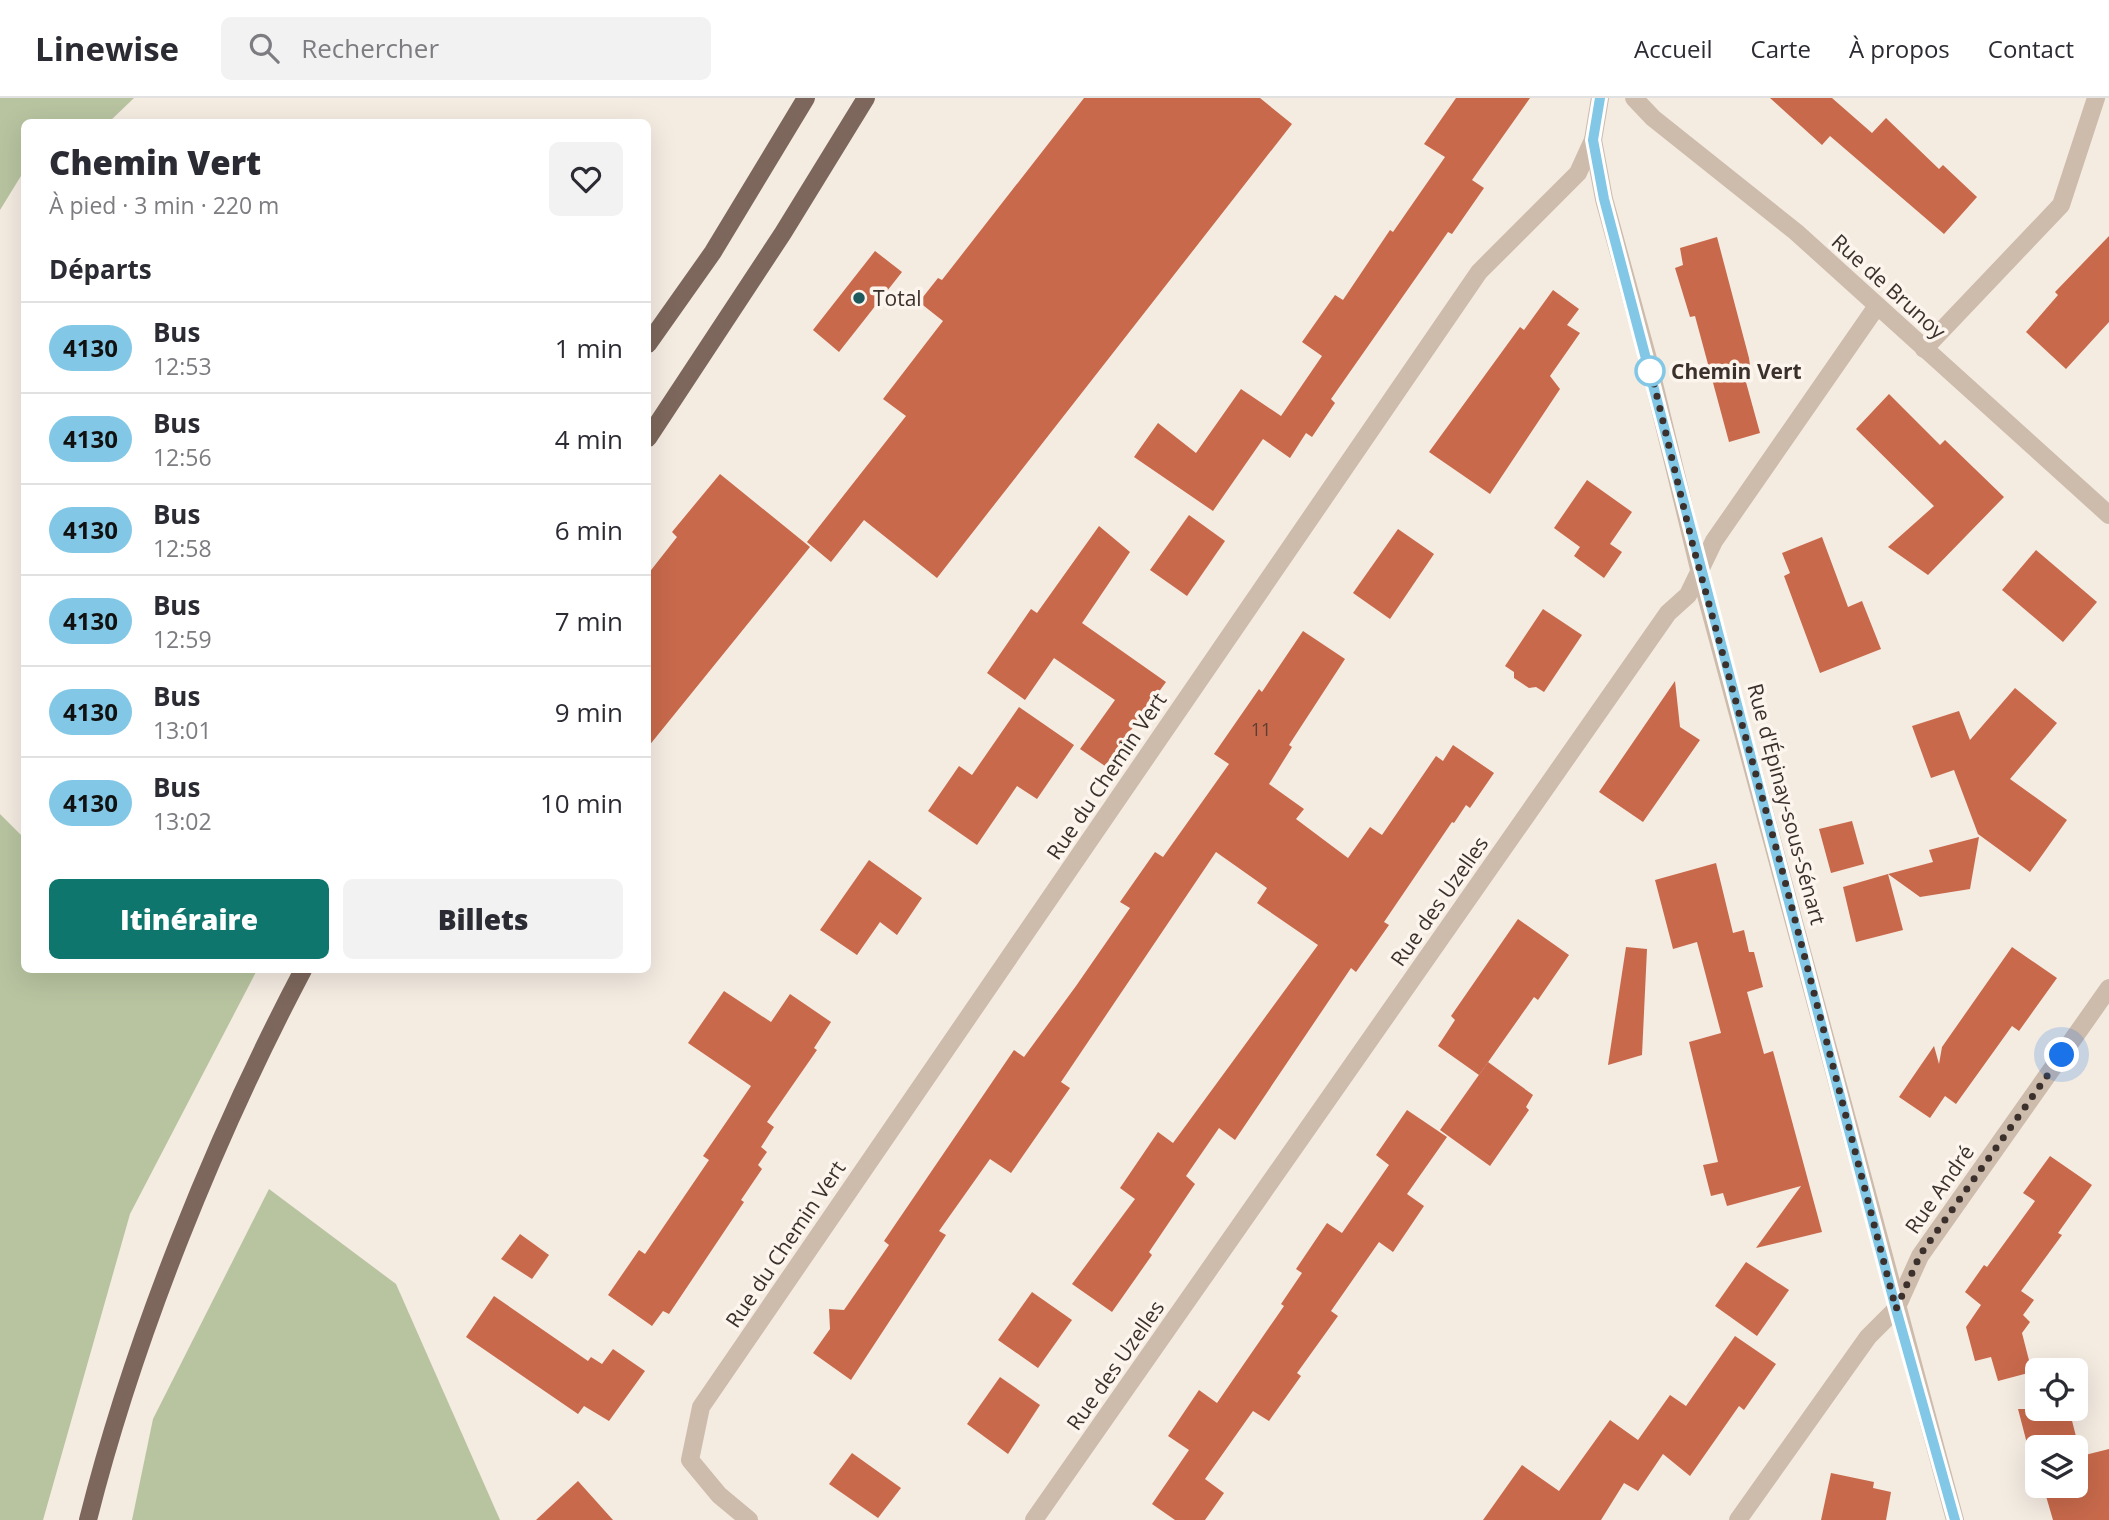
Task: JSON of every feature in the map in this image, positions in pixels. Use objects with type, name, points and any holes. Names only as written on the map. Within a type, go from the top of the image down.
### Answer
[{"type":"main road","points":[[651,340],[713,252],[806,98]]},
{"type":"main road","points":[[651,434],[783,233],[866,98]]},
{"type":"main road","points":[[88,1520],[100,1474],[164,1281],[245,1088],[302,973]]},
{"type":"street","name":"Rue d'Épinay-sous-Sénart","points":[[1600,98],[1593,140],[1604,199],[1700,572],[1780,862],[1896,1309],[1955,1520]]},
{"type":"street","name":"Rue de Brunoy","points":[[1634,98],[1653,118],[1796,232],[2109,515]]},
{"type":"street","points":[[1924,349],[2061,205],[2095,98]]},
{"type":"street","name":"Rue du Chemin Vert","points":[[749,1520],[719,1495],[690,1460],[701,1406],[1479,272],[1578,173],[1593,140]]},
{"type":"street","name":"Rue des Uzelles","points":[[1034,1520],[1668,613],[1688,594],[1714,541],[1877,306]]},
{"type":"street","name":"Rue André","points":[[1738,1520],[1868,1336],[1896,1309],[1920,1255],[2109,988]]},
{"type":"green space","points":[[0,98],[134,98],[112,119],[21,119],[21,176],[0,210]]},
{"type":"green space","points":[[0,814],[21,835],[21,973],[255,973],[130,1214],[43,1520],[0,1520]]},
{"type":"green space","points":[[269,1189],[396,1284],[500,1520],[132,1520],[153,1419]]},
{"type":"building","points":[[1084,98],[1260,98],[1292,124],[937,578],[864,520],[831,562],[807,542],[906,416],[883,399],[943,321],[919,302],[938,278],[942,280]]},
{"type":"building","points":[[1456,98],[1530,98],[1472,180],[1484,188],[1452,234],[1448,232],[1331,399],[1335,403],[1312,437],[1306,433],[1290,458],[1263,439],[1213,511],[1134,457],[1158,423],[1196,453],[1241,389],[1281,416],[1322,356],[1302,342],[1335,295],[1343,300],[1390,230],[1393,232],[1445,157],[1424,144]]},
{"type":"building","points":[[1770,98],[1832,98],[1872,133],[1886,118],[1939,169],[1943,165],[1977,197],[1944,234],[1830,136],[1822,145]]},
{"type":"building","points":[[2109,236],[2109,322],[2066,369],[2026,332],[2058,295],[2055,292]]},
{"type":"building","points":[[1717,237],[1749,358],[1751,373],[1744,375],[1760,433],[1729,442],[1695,316],[1690,317],[1675,268],[1683,265],[1680,248]]},
{"type":"building","points":[[875,251],[902,272],[839,352],[813,330]]},
{"type":"building","points":[[1553,290],[1579,309],[1567,325],[1580,333],[1550,376],[1560,389],[1490,494],[1429,452],[1520,327],[1524,330]]},
{"type":"building","points":[[1889,394],[1940,445],[1945,440],[2004,497],[1928,575],[1888,547],[1934,506],[1856,429]]},
{"type":"building","points":[[720,474],[810,547],[651,743],[651,570],[677,537],[672,532]]},
{"type":"building","points":[[1587,480],[1632,512],[1610,544],[1622,552],[1604,578],[1574,556],[1580,547],[1554,528]]},
{"type":"building","points":[[1189,515],[1225,541],[1187,596],[1150,570]]},
{"type":"building","points":[[1099,526],[1130,552],[1082,623],[1166,682],[1105,766],[1080,749],[1115,700],[1054,658],[1025,700],[987,673],[1031,609],[1037,613]]},
{"type":"building","points":[[1398,529],[1434,554],[1390,619],[1353,593]]},
{"type":"building","points":[[1822,537],[1848,607],[1862,601],[1881,649],[1820,673],[1784,576],[1790,573],[1782,553]]},
{"type":"building","points":[[2036,550],[2097,602],[2063,642],[2002,590]]},
{"type":"building","points":[[1543,609],[1582,635],[1544,692],[1536,687],[1529,688],[1514,678],[1514,672],[1505,666]]},
{"type":"building","points":[[1303,631],[1345,659],[1289,745],[1292,747],[1269,784],[1304,809],[1296,819],[1348,858],[1370,827],[1382,835],[1436,756],[1443,761],[1453,745],[1494,773],[1470,808],[1466,805],[1454,823],[1452,822],[1384,922],[1389,925],[1356,972],[1351,968],[1235,1140],[1219,1128],[1186,1176],[1195,1184],[1149,1252],[1152,1255],[1112,1312],[1072,1284],[1135,1199],[1120,1188],[1158,1132],[1173,1143],[1318,945],[1257,903],[1267,888],[1216,852],[1061,1082],[1070,1088],[1011,1173],[990,1159],[939,1231],[946,1235],[851,1380],[813,1353],[830,1329],[829,1309],[844,1310],[889,1245],[884,1241],[1014,1050],[1024,1057],[1076,986],[1130,908],[1120,902],[1155,852],[1163,857],[1229,764],[1214,754],[1259,689],[1262,692]]},
{"type":"building","points":[[1675,681],[1680,727],[1700,740],[1643,822],[1599,792]]},
{"type":"building","points":[[2015,688],[2057,723],[2010,779],[2067,820],[2030,872],[1978,834],[1954,770],[1931,778],[1912,726],[1959,711],[1970,740]]},
{"type":"building","points":[[1019,707],[1074,745],[1037,799],[1017,786],[977,845],[928,811],[959,766],[972,775]]},
{"type":"building","points":[[1852,821],[1864,864],[1831,873],[1819,829]]},
{"type":"building","points":[[1979,837],[1970,889],[1920,897],[1888,874],[1933,862],[1929,850]]},
{"type":"building","points":[[869,860],[922,898],[897,935],[880,922],[857,955],[820,930]]},
{"type":"building","points":[[1716,863],[1733,933],[1744,930],[1749,952],[1754,952],[1763,987],[1747,992],[1764,1054],[1773,1051],[1822,1232],[1756,1248],[1801,1186],[1727,1206],[1723,1193],[1711,1196],[1703,1165],[1718,1162],[1689,1042],[1721,1033],[1697,942],[1673,949],[1655,880]]},
{"type":"building","points":[[1888,874],[1903,930],[1856,942],[1843,887]]},
{"type":"building","points":[[1518,919],[1569,955],[1538,1000],[1534,997],[1479,1075],[1438,1046],[1455,1020],[1451,1016]]},
{"type":"building","points":[[1626,947],[1647,949],[1642,1055],[1608,1065]]},
{"type":"building","points":[[2012,947],[2057,978],[2019,1031],[2012,1026],[1956,1104],[1945,1096],[1930,1118],[1899,1097],[1934,1046],[1939,1064],[1942,1047]]},
{"type":"building","points":[[724,991],[771,1022],[790,994],[831,1022],[814,1048],[817,1050],[767,1122],[774,1127],[761,1147],[767,1152],[758,1165],[762,1169],[741,1200],[744,1202],[669,1314],[663,1311],[652,1326],[608,1295],[639,1250],[645,1254],[709,1160],[703,1156],[751,1086],[688,1043]]},
{"type":"building","points":[[1488,1062],[1533,1095],[1526,1107],[1529,1110],[1490,1166],[1440,1130]]},
{"type":"building","points":[[1407,1110],[1447,1137],[1407,1194],[1424,1206],[1393,1252],[1379,1242],[1331,1311],[1338,1316],[1297,1373],[1301,1376],[1269,1421],[1253,1411],[1205,1479],[1224,1493],[1205,1520],[1175,1520],[1152,1504],[1189,1450],[1168,1436],[1199,1390],[1217,1403],[1284,1306],[1281,1304],[1302,1273],[1296,1269],[1327,1223],[1342,1233],[1389,1165],[1376,1155]]},
{"type":"building","points":[[2050,1156],[2092,1185],[2058,1233],[2062,1235],[2021,1291],[2034,1300],[2023,1315],[2030,1322],[2022,1333],[2028,1358],[2025,1358],[2025,1374],[1998,1381],[1991,1357],[1975,1361],[1966,1327],[1981,1305],[1965,1292],[1984,1265],[1987,1267],[2035,1201],[2023,1193]]},
{"type":"building","points":[[520,1234],[549,1255],[532,1279],[501,1259]]},
{"type":"building","points":[[1746,1262],[1789,1290],[1757,1336],[1715,1306]]},
{"type":"building","points":[[1032,1292],[1072,1320],[1038,1368],[998,1340]]},
{"type":"building","points":[[494,1296],[588,1361],[591,1357],[602,1364],[613,1349],[645,1371],[609,1421],[584,1406],[578,1414],[466,1337]]},
{"type":"building","points":[[1735,1336],[1776,1364],[1744,1410],[1739,1406],[1690,1476],[1663,1454],[1638,1491],[1624,1483],[1601,1520],[1483,1520],[1522,1465],[1559,1491],[1610,1420],[1638,1440],[1670,1395],[1686,1406]]},
{"type":"building","points":[[1000,1377],[1040,1405],[1008,1454],[967,1424]]},
{"type":"building","points":[[2018,1409],[2025,1409],[2025,1421],[2072,1421],[2076,1435],[2025,1435]]},
{"type":"building","points":[[2109,1449],[2109,1520],[2053,1520],[2047,1498],[2088,1498],[2088,1454]]},
{"type":"building","points":[[852,1453],[901,1488],[878,1518],[829,1484]]},
{"type":"building","points":[[1831,1473],[1874,1482],[1873,1488],[1891,1492],[1886,1520],[1821,1520]]},
{"type":"building","points":[[578,1481],[613,1520],[536,1520]]},
{"type":"bus line","name":"4130","points":[[1600,98],[1593,140],[1604,199],[1648,359],[1700,572],[1780,862],[1896,1309],[1955,1520]]},
{"type":"place","name":"Total","points":[[859,298]]},
{"type":"place","name":"Chemin Vert","points":[[1650,371]]},
{"type":"route","points":[[1650,371],[1648,359],[1693,546],[1780,862],[1896,1309],[1920,1255],[2062,1055]]}]
